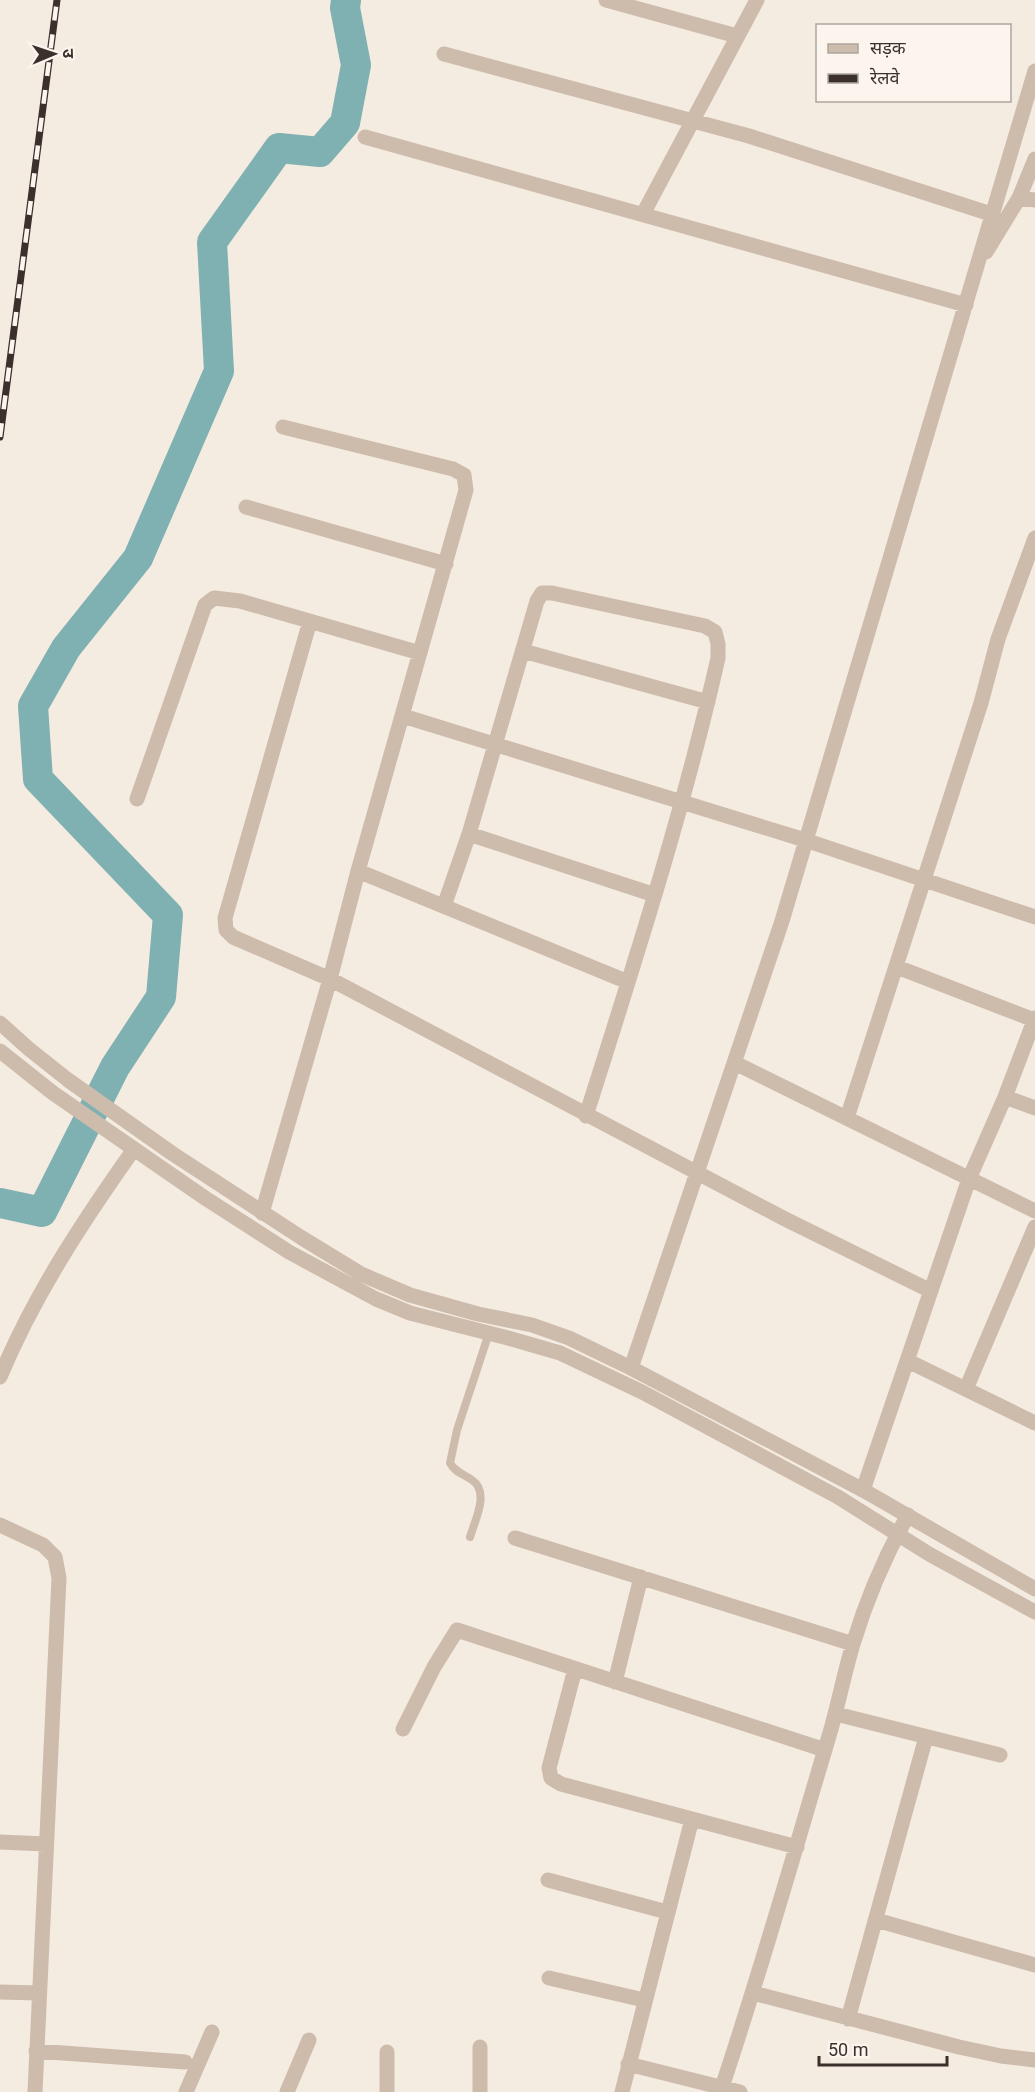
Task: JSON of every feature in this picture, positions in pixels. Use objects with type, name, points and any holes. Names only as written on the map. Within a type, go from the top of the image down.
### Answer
[{"type":"street","points":[[606,0],[737,36]]},
{"type":"street","points":[[643,214],[757,0]]},
{"type":"street","points":[[444,54],[749,136],[991,214]]},
{"type":"street","points":[[631,1368],[782,921],[1035,71]]},
{"type":"street","points":[[365,137],[966,305]]},
{"type":"street","points":[[976,267],[1019,198],[1035,159]]},
{"type":"street","points":[[1019,198],[1035,200]]},
{"type":"street","points":[[262,1213],[330,979],[358,871],[466,490],[464,476],[453,469],[283,427]]},
{"type":"street","points":[[246,507],[446,564]]},
{"type":"street","points":[[847,1118],[981,703],[998,639],[1035,538]]},
{"type":"street","points":[[444,906],[469,834],[537,601],[542,593],[552,592],[705,626],[715,632],[718,658],[682,803],[586,1116]]},
{"type":"street","points":[[137,799],[205,605],[214,598],[240,601],[420,653]]},
{"type":"street","points":[[310,621],[225,918],[226,930],[233,937],[330,979],[586,1116],[785,1219],[932,1291]]},
{"type":"street","points":[[523,651],[708,702]]},
{"type":"street","points":[[403,716],[805,840],[1035,917]]},
{"type":"street","points":[[469,834],[655,895]]},
{"type":"street","points":[[358,871],[628,982]]},
{"type":"street","points":[[863,1490],[969,1179],[1035,1019],[897,967]]},
{"type":"street","points":[[0,1023],[68,1080],[128,1123],[262,1213],[361,1274],[410,1295],[478,1314],[532,1325],[569,1338],[631,1368],[863,1490],[1035,1589]]},
{"type":"street","points":[[0,1051],[53,1093],[290,1252],[376,1299],[410,1312],[560,1353],[642,1392],[838,1497],[929,1554],[1035,1612]]},
{"type":"street","points":[[735,1063],[1035,1211]]},
{"type":"street","points":[[1005,1096],[1035,1108]]},
{"type":"street","points":[[0,1377],[56,1265],[94,1205],[134,1149]]},
{"type":"street","points":[[966,1389],[1035,1227]]},
{"type":"street","points":[[908,1361],[1035,1423]]},
{"type":"street","points":[[722,2087],[797,1847],[836,1714],[853,1644],[881,1566],[908,1515]]},
{"type":"street","points":[[0,1525],[43,1545],[55,1557],[59,1578],[35,2092]]},
{"type":"street","points":[[515,1538],[853,1644]]},
{"type":"street","points":[[615,1682],[641,1578]]},
{"type":"street","points":[[403,1729],[434,1667],[458,1630],[825,1750]]},
{"type":"street","points":[[575,1668],[549,1768],[551,1779],[561,1784],[797,1847]]},
{"type":"street","points":[[836,1714],[1000,1755]]},
{"type":"street","points":[[848,2019],[926,1737]]},
{"type":"street","points":[[622,2092],[692,1819]]},
{"type":"street","points":[[0,1842],[46,1844]]},
{"type":"street","points":[[548,1880],[667,1912]]},
{"type":"street","points":[[876,1920],[1035,1965]]},
{"type":"street","points":[[549,1978],[644,2000]]},
{"type":"street","points":[[0,1992],[39,1993]]},
{"type":"street","points":[[753,1993],[959,2047],[1035,2060]]},
{"type":"street","points":[[186,2092],[212,2032]]},
{"type":"street","points":[[287,2092],[309,2040]]},
{"type":"street","points":[[480,2047],[480,2092]]},
{"type":"street","points":[[36,2051],[185,2062]]},
{"type":"street","points":[[387,2052],[387,2092]]},
{"type":"street","points":[[628,2064],[740,2092]]},
{"type":"lane","points":[[470,1537],[482,1492],[478,1484],[454,1470],[450,1463],[457,1430],[489,1333]]},
{"type":"waterway","points":[[0,1203],[42,1212],[115,1067],[161,997],[168,915],[38,779],[33,706],[66,648],[138,558],[219,371],[212,242],[279,148],[320,152],[345,123],[356,65],[345,8],[346,0]]},
{"type":"railway","points":[[0,437],[57,0]]}]
